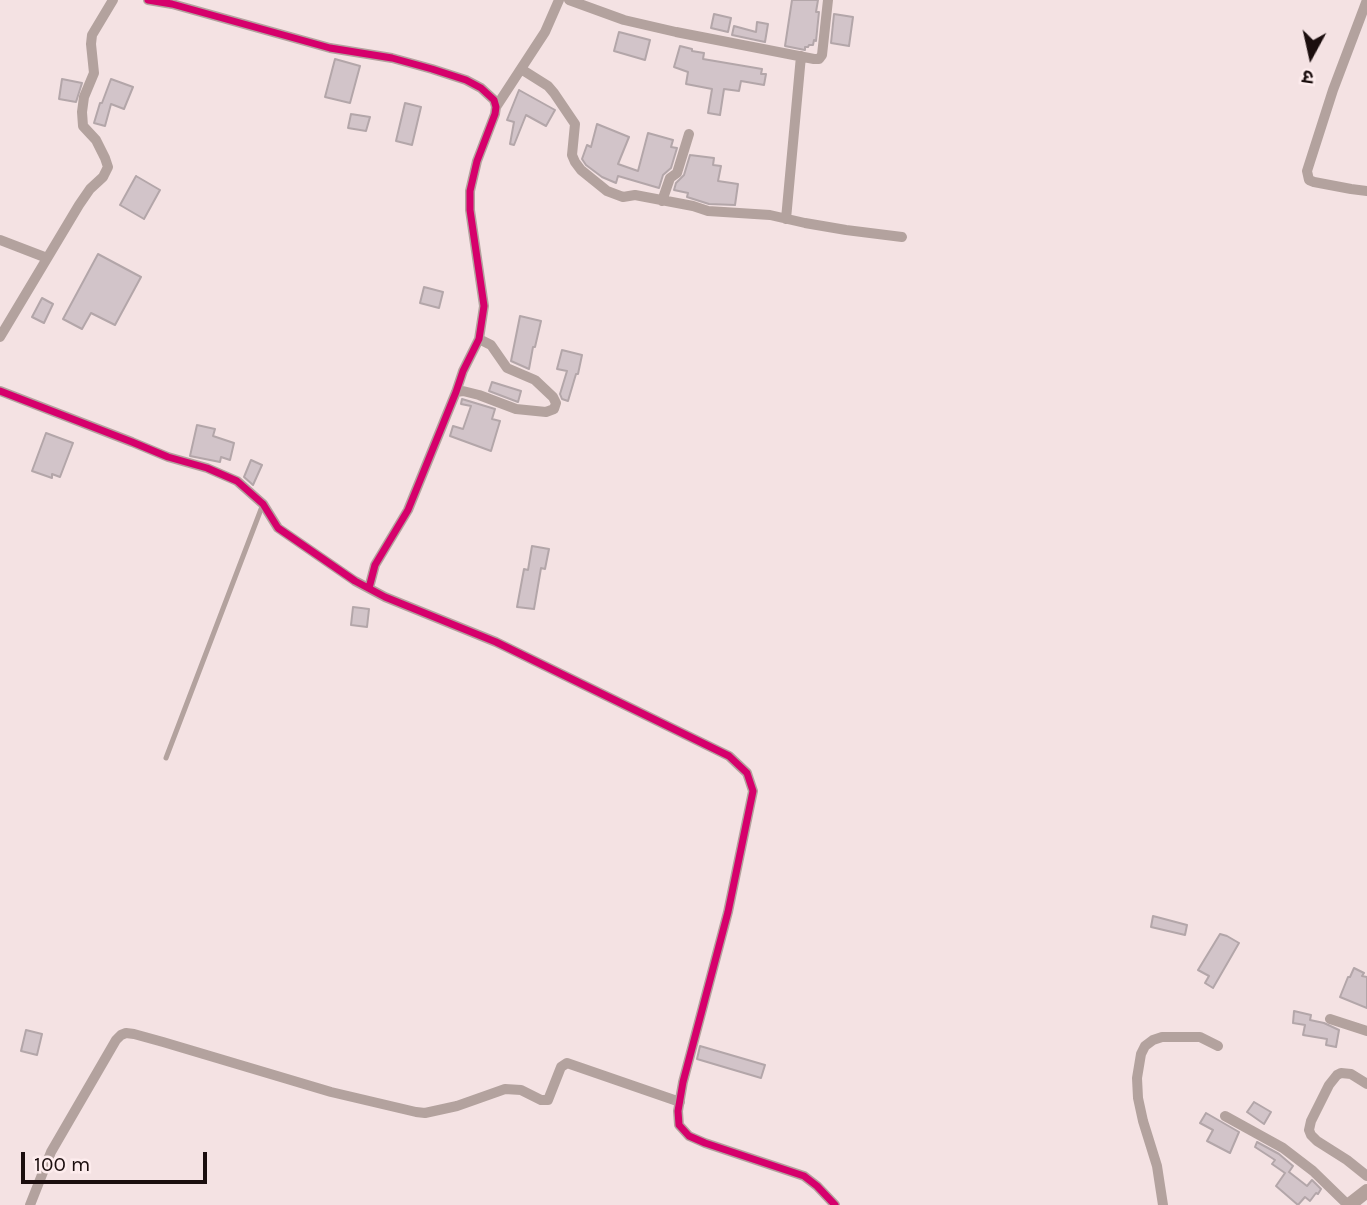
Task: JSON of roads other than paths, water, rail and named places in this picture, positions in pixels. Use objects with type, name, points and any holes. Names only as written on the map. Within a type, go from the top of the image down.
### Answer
[{"type":"street","points":[[0,338],[84,197],[103,177],[108,167],[96,141],[83,126],[82,112],[84,97],[94,73],[92,35],[113,0]]},
{"type":"street","points":[[148,0],[172,4],[330,48],[392,58],[432,69],[481,88],[490,95],[496,107]]},
{"type":"street","points":[[369,588],[375,565],[408,510],[463,370],[479,339],[484,306],[470,210],[470,191],[477,161],[496,107],[545,32],[559,0]]},
{"type":"street","points":[[569,0],[624,20],[814,59],[819,59],[822,55],[828,0]]},
{"type":"street","points":[[1367,0],[1307,171],[1310,180],[1314,182],[1367,191]]},
{"type":"street","points":[[786,219],[802,56]]},
{"type":"street","points":[[521,69],[548,86],[575,124],[572,155],[581,170],[607,191],[623,197],[635,195],[708,211],[770,215],[846,230],[902,237]]},
{"type":"street","points":[[662,201],[670,178],[677,173],[689,134]]},
{"type":"street","points":[[0,240],[47,258]]},
{"type":"street","points":[[456,392],[480,395],[516,409],[546,412],[554,409],[556,404],[552,397],[536,380],[508,368],[491,345],[479,339]]},
{"type":"street","points":[[0,391],[237,481],[263,504],[278,527],[355,581],[385,597],[507,647],[729,757],[747,773],[753,791],[727,912],[683,1082],[679,1125],[689,1136],[705,1143],[804,1176],[835,1205]]},
{"type":"street","points":[[1330,1019],[1367,1031]]},
{"type":"street","points":[[30,1205],[51,1152],[116,1040],[126,1034],[134,1034],[331,1092],[415,1112],[425,1113],[457,1106],[505,1089],[521,1090],[547,1101],[561,1068],[567,1063],[680,1102]]},
{"type":"street","points":[[1163,1205],[1157,1167],[1138,1098],[1137,1079],[1141,1054],[1145,1046],[1162,1037],[1200,1037],[1218,1046]]},
{"type":"street","points":[[1367,1084],[1351,1074],[1337,1075],[1329,1085],[1309,1130],[1317,1141],[1348,1160],[1367,1176]]},
{"type":"street","points":[[1225,1116],[1283,1148],[1313,1171],[1348,1205],[1367,1191]]},
{"type":"lane","points":[[166,758],[263,504]]}]
